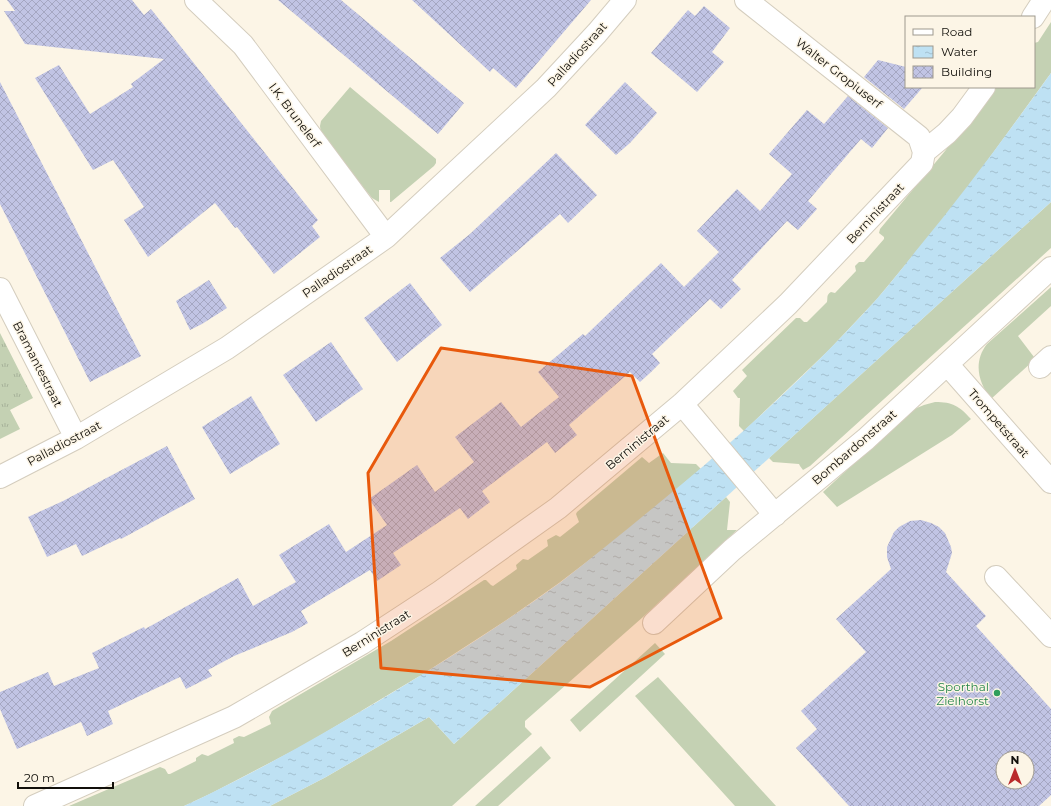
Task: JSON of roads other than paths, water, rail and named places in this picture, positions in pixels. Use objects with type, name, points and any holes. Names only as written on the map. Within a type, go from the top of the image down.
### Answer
[{"type":"street","name":"I.K. Brunelerf","points":[[196,0],[243,45],[386,237]]},
{"type":"street","name":"Palladiostraat","points":[[0,477],[76,438],[227,348],[386,237],[546,88],[597,33],[625,0]]},
{"type":"street","name":"Walter Gropiuserf","points":[[746,0],[919,137],[924,152]]},
{"type":"street","points":[[1034,16],[1044,0]]},
{"type":"street","points":[[924,152],[962,118],[983,88]]},
{"type":"street","name":"Berninistraat","points":[[35,806],[234,717],[362,643],[440,592],[558,508],[682,404],[788,304],[922,163],[924,152]]},
{"type":"street","name":"Bombardonstraat","points":[[654,623],[732,550],[866,439],[1051,268]]},
{"type":"street","name":"Bramantestraat","points":[[0,289],[76,438]]},
{"type":"street","name":"Trompetstraat","points":[[947,364],[1051,482]]},
{"type":"street","points":[[682,404],[775,515]]},
{"type":"street","points":[[996,577],[1051,636]]},
{"type":"water","points":[[1051,73],[1051,202],[454,744],[429,717],[326,777],[270,806],[184,806],[234,782],[306,743],[377,702],[470,644],[561,582],[682,484],[782,396],[875,301],[968,186]]},
{"type":"place","name":"Sporthal Zielhorst","points":[[997,693]]}]
